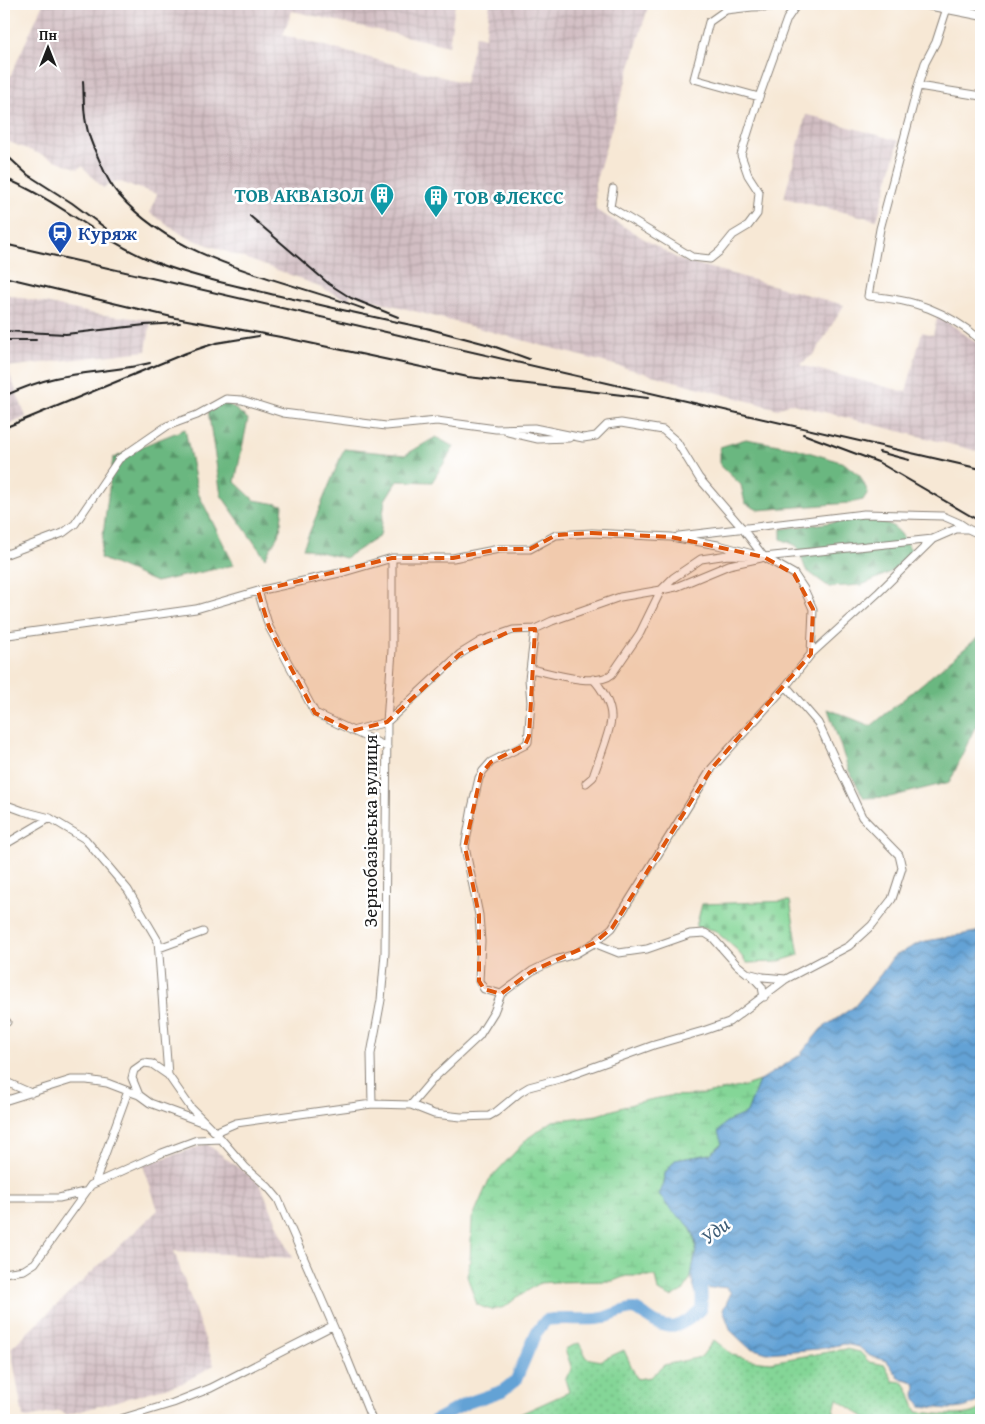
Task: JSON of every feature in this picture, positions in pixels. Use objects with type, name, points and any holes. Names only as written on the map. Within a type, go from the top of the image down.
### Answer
[{"type":"main road","points":[[930,4],[981,15]]},
{"type":"street","points":[[759,97],[694,78],[709,22],[726,10],[752,6],[796,5]]},
{"type":"street","points":[[613,189],[610,206],[692,257],[710,259],[720,251],[733,235],[748,226],[757,214],[759,192],[748,175],[741,155],[759,97],[787,19],[796,5]]},
{"type":"street","points":[[947,8],[936,42],[925,63],[918,86],[880,229],[868,296],[915,303],[933,309],[952,319],[981,340]]},
{"type":"street","points":[[918,86],[981,96]]},
{"type":"street","points":[[4,555],[63,533],[75,524],[119,459],[167,426],[197,415],[226,399],[242,400],[284,413],[386,426],[437,421],[496,429],[534,428],[583,438],[596,436],[607,425],[621,423],[663,430],[677,442],[699,478],[764,557]]},
{"type":"street","points":[[671,537],[864,514],[943,516],[981,535]]},
{"type":"street","points":[[352,731],[387,722],[460,654],[481,641],[513,630],[535,629],[620,597],[676,587],[730,565],[764,557],[933,539],[956,529],[968,528]]},
{"type":"street","points":[[4,633],[8,635],[196,609],[258,591],[344,572],[392,558],[453,558],[499,549],[530,549],[556,535],[592,533],[671,537],[718,545],[764,557],[794,574],[804,589],[813,609],[811,654]]},
{"type":"street","points":[[411,1105],[434,1078],[479,1036],[494,1012],[501,994],[532,971],[555,960],[575,954],[606,934],[616,922],[712,768],[786,686],[811,654],[879,592],[933,539]]},
{"type":"street","points":[[531,669],[577,679],[593,680],[607,678],[612,674],[640,633],[661,590],[673,578],[701,559],[728,555],[764,557]]},
{"type":"street","name":"Зернобазівська вулиця","points":[[372,1104],[371,1054],[381,1000],[385,953],[387,722],[392,650],[392,558]]},
{"type":"street","points":[[258,591],[269,627],[315,713],[387,748]]},
{"type":"street","points":[[501,994],[484,989],[479,981],[480,933],[465,847],[472,808],[482,771],[491,762],[525,746],[528,742],[531,702],[529,679],[535,629]]},
{"type":"street","points":[[586,783],[593,776],[611,717],[603,694],[593,680]]},
{"type":"street","points":[[215,1132],[236,1123],[372,1104],[411,1105],[434,1114],[461,1117],[489,1116],[529,1088],[563,1078],[654,1045],[729,1022],[786,979],[849,946],[872,925],[892,899],[902,868],[899,855],[862,817],[818,723],[786,686]]},
{"type":"street","points":[[4,804],[50,818],[85,839],[128,890],[158,941],[168,1075]]},
{"type":"street","points":[[4,845],[50,818]]},
{"type":"street","points":[[159,948],[203,932]]},
{"type":"street","points":[[594,943],[619,953],[647,949],[696,933],[705,933],[713,938],[737,965],[751,975],[762,987],[764,997]]},
{"type":"street","points":[[751,975],[786,979]]},
{"type":"street","points":[[139,1095],[132,1078],[134,1070],[140,1064],[152,1064],[168,1075],[191,1108],[205,1124],[215,1132],[246,1168],[268,1187],[278,1199],[372,1420]]},
{"type":"street","points":[[4,1101],[71,1080],[87,1080],[107,1083],[139,1095],[150,1103],[205,1124]]},
{"type":"street","points":[[4,1081],[31,1093]]},
{"type":"street","points":[[95,1182],[128,1091]]},
{"type":"street","points":[[5,1272],[24,1270],[35,1264],[84,1192],[95,1182],[197,1140],[221,1139]]},
{"type":"street","points":[[4,1198],[59,1198],[84,1192]]},
{"type":"street","points":[[117,1420],[173,1403],[211,1388],[332,1326]]},
{"type":"highlighted area","points":[[592,533],[671,537],[764,557],[794,574],[813,609],[811,654],[712,768],[612,928],[594,943],[532,971],[501,994],[484,989],[479,981],[479,915],[465,847],[481,774],[491,762],[525,745],[529,736],[535,629],[513,630],[460,654],[387,722],[352,731],[315,713],[269,627],[258,591],[392,558],[453,558],[499,549],[530,549],[556,535]]},
{"type":"shaded area","points":[[43,4],[455,4],[449,46],[292,11],[283,35],[465,83],[476,35],[485,37],[490,4],[649,4],[595,183],[596,210],[678,259],[844,305],[815,353],[800,365],[906,392],[922,332],[933,335],[938,315],[981,346],[981,452],[789,403],[778,409],[351,294],[348,300],[299,278],[186,237],[150,213],[157,194],[117,181],[103,188],[82,166],[78,169],[4,140],[4,90]]},
{"type":"shaded area","points":[[806,115],[899,141],[877,220],[784,198]]},
{"type":"shaded area","points":[[4,294],[95,314],[151,320],[146,351],[7,367],[26,417],[4,427]]},
{"type":"shaded area","points":[[207,1144],[260,1184],[292,1258],[174,1251],[214,1365],[183,1383],[66,1415],[60,1411],[28,1418],[23,1417],[11,1348],[158,1210],[143,1165]]},
{"type":"green space","points":[[226,402],[248,419],[235,482],[254,500],[283,505],[280,532],[265,558],[221,495],[208,410]]},
{"type":"green space","points":[[185,429],[198,493],[234,565],[156,582],[100,558],[113,458]]},
{"type":"green space","points":[[436,437],[454,447],[432,482],[397,481],[385,500],[380,536],[345,558],[303,548],[344,449],[405,455]]},
{"type":"green space","points":[[746,439],[795,448],[844,463],[860,476],[868,492],[863,500],[849,503],[758,510],[745,503],[741,485],[720,465],[720,447]]},
{"type":"green space","points":[[866,518],[889,524],[899,532],[912,552],[891,572],[862,585],[829,587],[806,570],[797,546],[781,539],[781,529]]},
{"type":"green space","points":[[981,635],[981,722],[974,729],[950,782],[890,797],[864,798],[849,771],[828,709],[871,726]]},
{"type":"green space","points":[[790,901],[799,955],[776,962],[747,963],[736,949],[714,930],[696,927],[702,904]]},
{"type":"green space","points":[[759,1081],[747,1113],[726,1122],[722,1144],[710,1154],[675,1160],[665,1173],[664,1184],[669,1208],[687,1222],[694,1236],[696,1250],[691,1277],[684,1290],[671,1297],[658,1291],[655,1276],[626,1276],[613,1281],[540,1283],[505,1307],[491,1310],[477,1305],[467,1276],[470,1262],[472,1219],[489,1180],[528,1138],[553,1121],[597,1115],[639,1102],[669,1096],[700,1095],[745,1086]]},
{"type":"green space","points":[[714,1340],[733,1355],[770,1362],[846,1349],[860,1352],[869,1362],[885,1365],[893,1381],[903,1382],[908,1389],[917,1412],[959,1415],[975,1412],[981,1408],[981,1420],[869,1420],[837,1399],[832,1420],[507,1420],[569,1392],[565,1379],[572,1369],[565,1349],[579,1343],[587,1358],[600,1361],[624,1350],[637,1379],[651,1377],[664,1365],[701,1357]]},
{"type":"water","points":[[981,931],[981,1399],[967,1407],[945,1409],[921,1406],[915,1397],[916,1385],[911,1381],[899,1378],[887,1361],[870,1356],[859,1347],[844,1344],[818,1349],[767,1353],[748,1347],[731,1331],[723,1310],[731,1293],[727,1288],[710,1289],[701,1284],[700,1300],[692,1281],[696,1252],[694,1236],[689,1226],[668,1207],[659,1194],[664,1184],[665,1173],[675,1160],[710,1154],[722,1144],[718,1132],[726,1122],[747,1113],[759,1081],[800,1055],[821,1029],[855,1006],[893,957],[921,942]]},
{"type":"waterway","name":"Уди","points":[[435,1420],[467,1403],[502,1391],[516,1380],[536,1333],[546,1320],[597,1319],[624,1310],[634,1309],[662,1325],[669,1327],[682,1324],[701,1309],[701,1271]]},
{"type":"railway","points":[[83,81],[85,118],[93,147],[115,191],[143,218],[171,238],[201,253],[266,278],[364,309]]},
{"type":"railway","points":[[4,153],[28,175],[72,203],[108,230]]},
{"type":"railway","points":[[4,178],[42,197],[114,242],[168,267],[231,285],[431,329]]},
{"type":"railway","points":[[250,216],[329,284],[351,298],[398,317]]},
{"type":"railway","points":[[4,244],[981,469]]},
{"type":"railway","points":[[4,277],[176,318],[286,338],[468,377],[648,398]]},
{"type":"railway","points":[[4,331],[66,334],[180,323]]},
{"type":"railway","points":[[426,328],[490,345],[529,359]]},
{"type":"railway","points":[[4,428],[186,353],[216,343],[259,336]]},
{"type":"railway","points":[[4,340],[36,340]]},
{"type":"railway","points":[[4,396],[55,378],[150,363]]},
{"type":"railway","points":[[803,434],[878,462],[981,522]]},
{"type":"railway","points":[[879,452],[909,460]]},
{"type":"place","name":"ТОВ АКВАІЗОЛ","points":[[382,216]]},
{"type":"place","name":"ТОВ ФЛЄКСС","points":[[436,218]]},
{"type":"place","name":"Куряж","points":[[60,254]]}]
